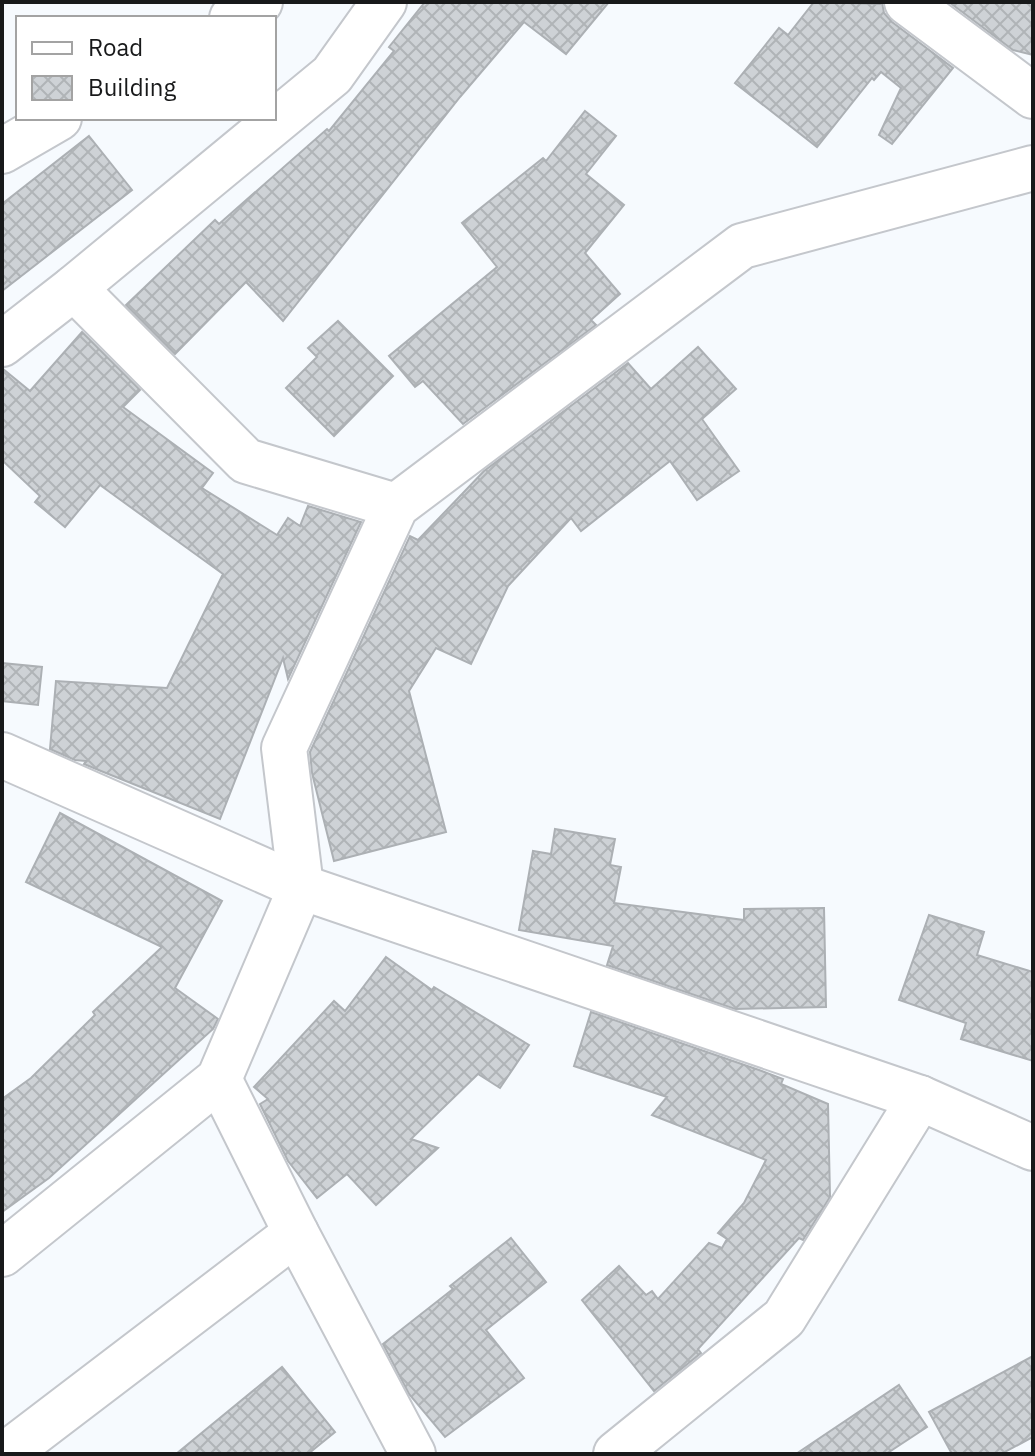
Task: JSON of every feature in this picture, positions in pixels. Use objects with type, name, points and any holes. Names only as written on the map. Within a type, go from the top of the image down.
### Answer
[{"type":"street","points":[[236,16],[260,2]]},
{"type":"street","points":[[2,344],[332,75],[384,2]]},
{"type":"street","points":[[907,2],[1033,96]]},
{"type":"street","points":[[2,151],[56,120]]},
{"type":"street","points":[[2,1254],[219,1079],[301,887],[284,748],[396,506],[742,246],[1033,168]]},
{"type":"street","points":[[74,288],[246,461],[396,506]]},
{"type":"street","points":[[2,755],[301,887],[920,1098],[1033,1148]]},
{"type":"street","points":[[219,1079],[413,1454]]},
{"type":"street","points":[[616,1454],[784,1318],[920,1098]]},
{"type":"street","points":[[6,1454],[296,1233]]},
{"type":"building","points":[[425,2],[609,2],[566,54],[524,22],[460,97],[283,321],[246,282],[175,354],[126,305],[215,220],[219,224],[327,129],[329,131],[394,51],[389,47]]},
{"type":"building","points":[[814,2],[882,2],[884,13],[892,22],[953,68],[892,144],[879,135],[901,88],[881,72],[874,80],[872,78],[817,147],[735,83],[779,28],[788,35]]},
{"type":"building","points":[[949,2],[1033,2],[1033,55],[1013,50]]},
{"type":"building","points":[[585,111],[616,136],[586,174],[624,205],[585,253],[620,294],[591,320],[596,325],[463,424],[423,381],[415,387],[389,356],[497,267],[462,223],[543,158],[546,161]]},
{"type":"building","points":[[89,136],[132,190],[2,291],[2,204]]},
{"type":"building","points":[[338,321],[393,376],[334,436],[286,388],[317,357],[308,348]]},
{"type":"building","points":[[82,332],[140,390],[123,407],[213,473],[202,488],[277,535],[288,518],[300,526],[308,506],[361,522],[288,679],[283,658],[220,819],[84,764],[86,761],[75,760],[50,749],[56,681],[167,688],[223,574],[100,485],[65,527],[35,502],[40,496],[2,460],[2,368],[30,391]]},
{"type":"building","points":[[698,347],[736,389],[702,419],[739,471],[697,500],[670,461],[581,531],[571,518],[508,586],[471,664],[436,648],[409,691],[446,832],[334,861],[312,773],[310,752],[410,536],[418,540],[484,471],[628,363],[651,389]]},
{"type":"building","points":[[2,663],[42,667],[38,705],[2,701]]},
{"type":"building","points":[[60,813],[222,901],[175,988],[218,1019],[213,1029],[49,1178],[2,1212],[2,1099],[31,1078],[95,1015],[93,1012],[162,947],[26,882]]},
{"type":"building","points":[[555,829],[615,839],[610,865],[621,867],[614,903],[744,920],[744,909],[824,908],[826,1007],[735,1009],[607,965],[613,946],[519,930],[533,851],[551,854]]},
{"type":"building","points":[[929,915],[984,932],[977,955],[1033,972],[1033,1061],[961,1039],[966,1023],[899,1000]]},
{"type":"building","points":[[386,957],[432,990],[434,987],[529,1045],[500,1088],[478,1074],[411,1139],[438,1148],[376,1205],[347,1174],[317,1198],[288,1161],[260,1104],[268,1099],[254,1087],[334,1001],[345,1011]]},
{"type":"building","points":[[591,1012],[783,1079],[781,1084],[828,1104],[830,1197],[803,1240],[799,1238],[698,1349],[701,1353],[654,1391],[582,1300],[619,1266],[646,1295],[652,1291],[658,1299],[709,1243],[722,1248],[727,1239],[718,1233],[744,1203],[766,1160],[652,1115],[667,1097],[574,1066]]},
{"type":"building","points":[[511,1238],[546,1282],[486,1330],[524,1378],[445,1437],[409,1394],[383,1344]]},
{"type":"building","points":[[1033,1356],[1033,1437],[1001,1454],[952,1454],[929,1412]]},
{"type":"building","points":[[282,1367],[335,1432],[308,1454],[176,1454]]},
{"type":"building","points":[[899,1385],[927,1427],[886,1454],[796,1454]]}]
